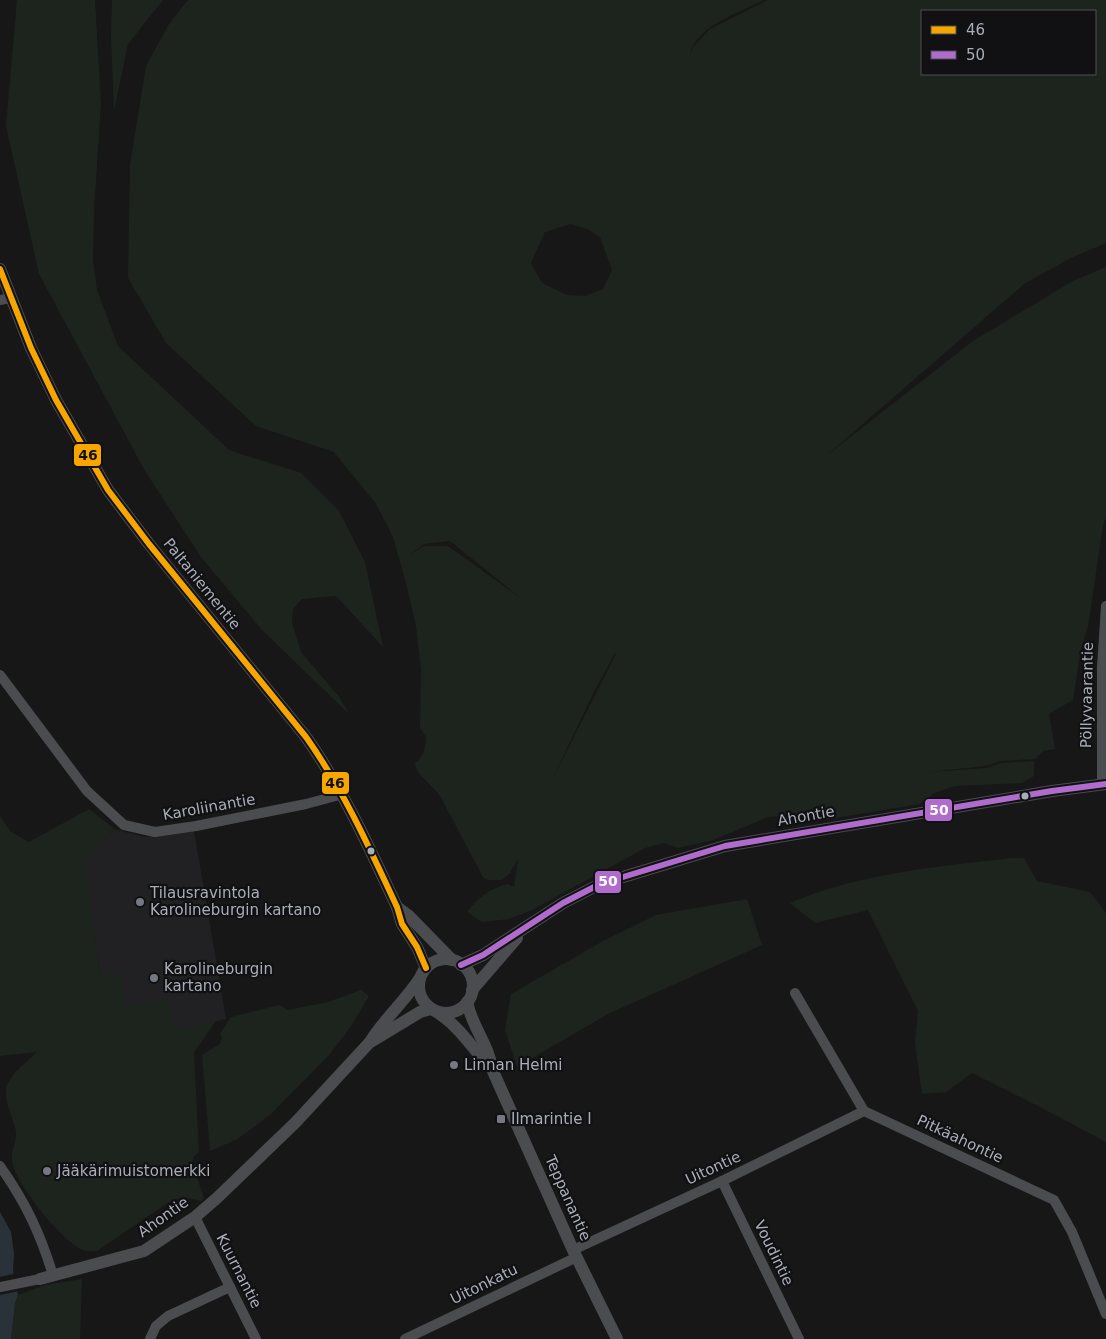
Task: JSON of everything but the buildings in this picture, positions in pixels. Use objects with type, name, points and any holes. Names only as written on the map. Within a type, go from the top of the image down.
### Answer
[{"type":"street","name":"Paltaniementie","points":[[0,269],[5,299],[56,400],[108,490],[155,552],[306,737],[326,765],[343,794],[397,907],[402,924],[417,947],[423,973]]},
{"type":"street","name":"Pöllyvaarantie","points":[[1104,784],[1102,667],[1106,606]]},
{"type":"street","name":"Karoliinantie","points":[[0,675],[87,791],[124,826],[155,832],[196,826],[306,804],[343,794]]},
{"type":"street","name":"Ahontie","points":[[457,962],[483,956],[564,903],[600,884],[725,846],[1043,792],[1104,784]]},
{"type":"street","name":"Paltaniementie","points":[[397,907],[408,915],[457,962]]},
{"type":"street","name":"Ahontie","points":[[469,996],[526,927]]},
{"type":"street","points":[[438,960],[457,962],[469,973],[472,980],[469,996],[458,1010],[450,1013],[433,1010],[422,1000],[420,993],[423,973],[438,960]]},
{"type":"street","name":"Ahontie","points":[[0,1287],[53,1276],[144,1251],[195,1217],[295,1123],[370,1042],[377,1030],[412,991],[423,973]]},
{"type":"street","points":[[795,993],[864,1111]]},
{"type":"street","name":"Teppanantie","points":[[469,996],[474,1026],[491,1055],[492,1069],[575,1253],[617,1339]]},
{"type":"street","name":"Ahontie","points":[[370,1042],[420,1012],[433,1010]]},
{"type":"street","name":"Teppanantie","points":[[433,1010],[448,1019],[463,1033],[492,1069]]},
{"type":"street","name":"Uitontie","points":[[575,1253],[864,1111]]},
{"type":"street","name":"Pitkäahontie","points":[[864,1111],[1054,1200],[1072,1232],[1106,1314]]},
{"type":"street","points":[[0,1166],[34,1220],[53,1276]]},
{"type":"street","name":"Voudintie","points":[[722,1181],[799,1339]]},
{"type":"street","name":"Kuurnantie","points":[[195,1217],[256,1339]]},
{"type":"street","name":"Uitonkatu","points":[[405,1339],[575,1253]]},
{"type":"street","points":[[150,1339],[156,1326],[168,1316],[230,1287]]},
{"type":"shaded area","points":[[17,0],[95,0],[101,104],[94,210],[93,260],[97,290],[118,346],[229,450],[301,473],[339,511],[365,562],[383,647],[336,596],[302,599],[293,609],[292,623],[301,652],[340,698],[349,714],[263,631],[201,557],[145,471],[39,274],[6,126]]},
{"type":"shaded area","points":[[112,0],[163,0],[128,44],[114,111],[111,38]]},
{"type":"shaded area","points":[[188,0],[764,0],[720,21],[710,28],[694,44],[690,54],[694,46],[710,29],[768,0],[1106,0],[1106,243],[1071,258],[1024,284],[826,456],[973,341],[1073,281],[1106,267],[1106,517],[1103,525],[1088,627],[1081,648],[1073,700],[1049,714],[1055,749],[1043,751],[1035,759],[1001,761],[985,766],[928,772],[986,768],[1001,763],[1034,761],[1034,776],[1022,783],[955,786],[934,793],[920,804],[816,821],[794,815],[768,817],[713,840],[678,848],[664,843],[645,848],[532,910],[509,919],[482,922],[467,912],[480,898],[490,891],[508,884],[514,887],[518,859],[510,873],[502,880],[488,880],[483,877],[439,794],[417,771],[415,763],[423,755],[426,737],[420,728],[421,670],[416,626],[393,537],[376,504],[334,452],[256,426],[166,343],[128,278],[130,165],[146,66],[169,24]],"holes":[[[570,224],[587,229],[600,237],[612,270],[603,289],[585,296],[567,295],[542,283],[531,263],[545,232]],[[450,541],[522,599],[448,546],[424,546],[410,555],[424,544]],[[616,654],[551,782],[593,694]]]},
{"type":"shaded area","points":[[89,809],[114,829],[85,860],[100,975],[121,973],[126,1006],[168,999],[174,1030],[216,1021],[194,1052],[199,1152],[194,1156],[192,1163],[204,1198],[201,1201],[184,1197],[169,1202],[97,1251],[86,1251],[66,1238],[31,1198],[15,1171],[12,1153],[16,1132],[7,1103],[6,1090],[14,1074],[37,1052],[0,1056],[0,816],[11,832],[29,842]]},
{"type":"shaded area","points":[[114,829],[144,837],[194,831],[226,1019],[173,1031],[126,1006],[100,975],[84,860]]},
{"type":"shaded area","points":[[1024,858],[1037,881],[1090,892],[1106,913],[1106,1142],[972,1073],[946,1092],[922,1094],[915,1043],[918,1011],[868,910],[815,923],[790,903],[817,893],[871,878],[927,868]]},
{"type":"shaded area","points":[[747,899],[762,945],[608,1014],[517,1067],[505,1030],[511,994],[603,941],[656,915]]},
{"type":"shaded area","points":[[361,990],[369,996],[351,1026],[330,1054],[271,1114],[236,1140],[210,1151],[202,1055],[220,1044],[222,1038],[220,1034],[231,1017],[279,1005],[288,1010],[328,1002]]},
{"type":"shaded area","points":[[0,1212],[11,1232],[14,1253],[13,1270],[18,1295],[15,1303],[11,1339],[0,1339]]},
{"type":"shaded area","points":[[82,1279],[80,1339],[11,1339],[15,1303],[18,1295],[45,1285]]},
{"type":"pier","points":[[17,1273],[20,1291],[0,1295],[0,1277]]},
{"type":"transit line","name":"46","points":[[0,269],[31,348],[56,400],[108,490],[320,757],[355,820],[397,907],[402,924],[417,947],[426,968]]},
{"type":"transit line","name":"50","points":[[461,965],[483,955],[563,903],[600,884],[725,846],[1052,791],[1106,784]]},
{"type":"place","name":"Tilausravintola Karolineburgin kartano","points":[[140,902]]},
{"type":"place","name":"Karolineburgin kartano","points":[[154,978]]},
{"type":"place","name":"Linnan Helmi","points":[[454,1065]]},
{"type":"place","name":"Ilmarintie I","points":[[501,1119]]},
{"type":"place","name":"Jääkärimuistomerkki","points":[[47,1171]]}]
